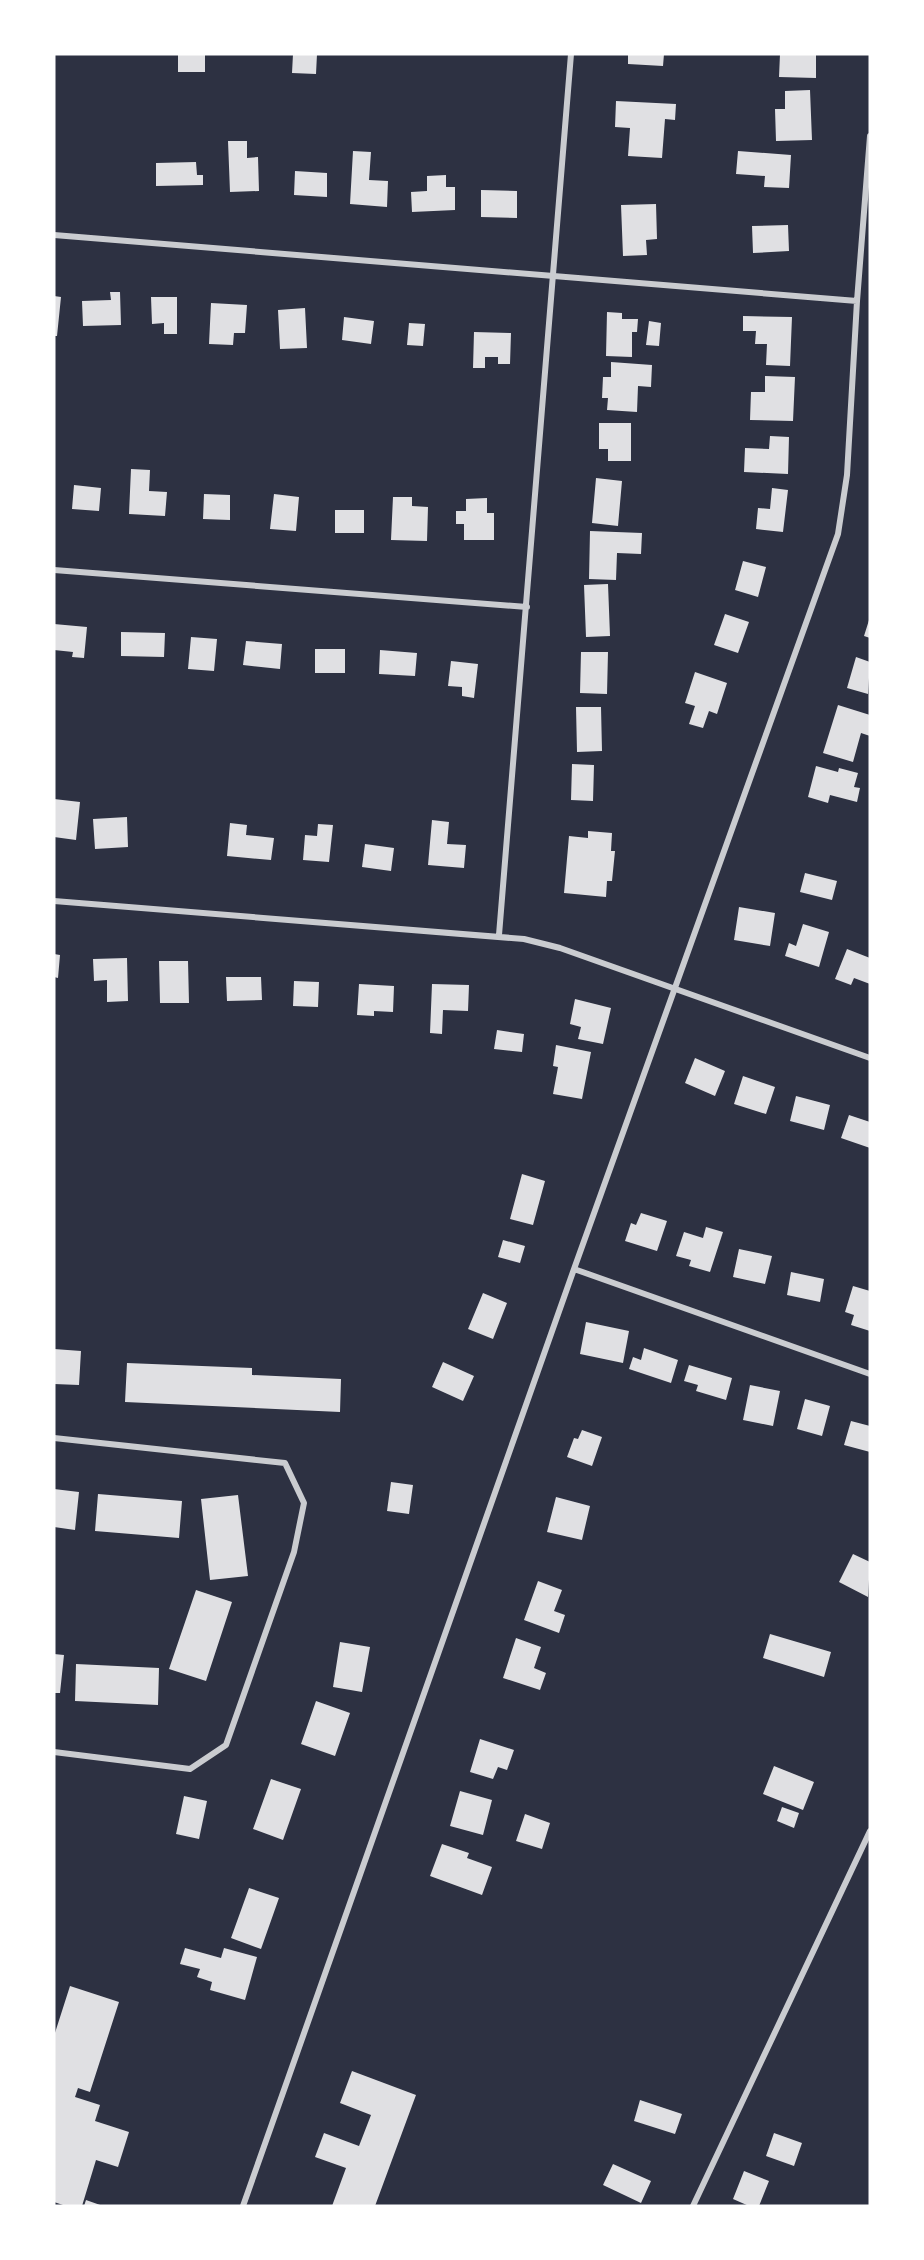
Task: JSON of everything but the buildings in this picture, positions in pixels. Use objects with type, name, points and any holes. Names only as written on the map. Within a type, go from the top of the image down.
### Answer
[{"type":"street","points":[[499,935],[527,607],[551,276],[571,54]]},
{"type":"street","points":[[243,2206],[574,1269],[838,534],[847,476],[857,301],[870,136]]},
{"type":"street","points":[[54,236],[857,301]]},
{"type":"street","points":[[54,570],[527,607]]},
{"type":"street","points":[[54,900],[499,935],[560,948],[870,1058]]},
{"type":"street","points":[[574,1269],[870,1374]]},
{"type":"street","points":[[54,1438],[285,1463],[304,1503],[294,1552],[226,1745],[190,1769],[54,1752]]},
{"type":"street","points":[[693,2206],[870,1831]]}]
